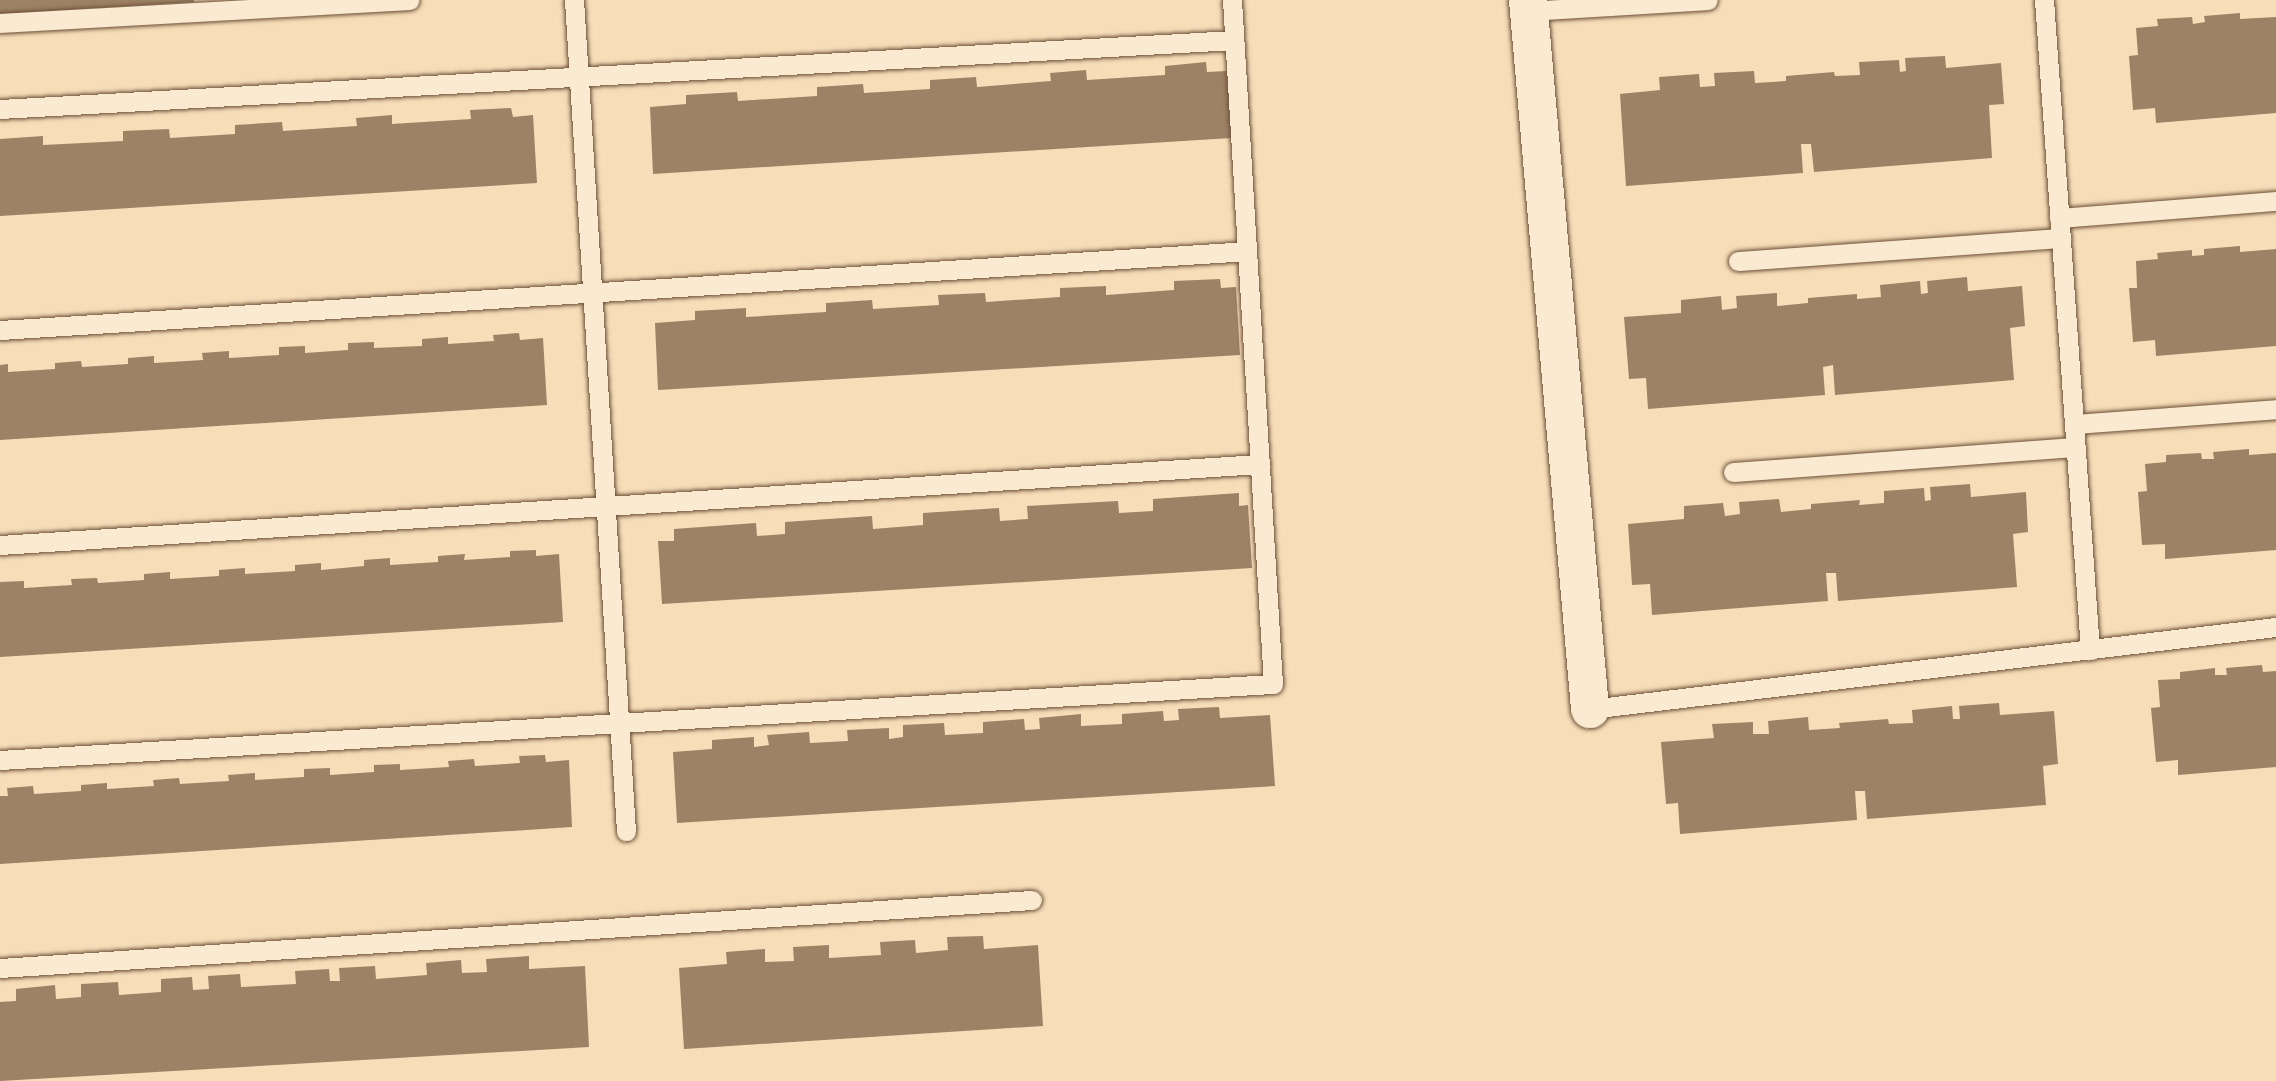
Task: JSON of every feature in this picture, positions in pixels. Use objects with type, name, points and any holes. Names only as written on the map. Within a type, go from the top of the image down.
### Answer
[{"type":"street","points":[[1529,5],[1590,709]]},
{"type":"lane","points":[[0,23],[409,0]]},
{"type":"lane","points":[[574,0],[626,831]]},
{"type":"lane","points":[[0,760],[1273,684],[1232,0]]},
{"type":"lane","points":[[1529,5],[1709,0]]},
{"type":"lane","points":[[2044,0],[2090,650]]},
{"type":"lane","points":[[0,108],[1234,40]]},
{"type":"lane","points":[[2059,218],[2276,201]]},
{"type":"lane","points":[[1738,261],[2061,238]]},
{"type":"lane","points":[[0,330],[1247,251]]},
{"type":"lane","points":[[2074,424],[2276,410]]},
{"type":"lane","points":[[1733,472],[2075,447]]},
{"type":"lane","points":[[0,545],[1260,464]]},
{"type":"lane","points":[[1590,709],[2276,627]]},
{"type":"lane","points":[[0,968],[1032,900]]},
{"type":"building","points":[[0,0],[194,0],[194,2],[0,14]]},
{"type":"building","points":[[2240,13],[2240,19],[2276,17],[2276,113],[2156,123],[2155,108],[2133,110],[2129,56],[2138,55],[2136,28],[2158,26],[2157,19],[2192,17],[2193,24],[2205,22],[2204,16]]},
{"type":"building","points":[[1945,56],[1946,68],[2001,63],[2004,104],[1989,105],[1992,158],[1814,172],[1811,144],[1801,144],[1803,173],[1626,186],[1620,94],[1660,90],[1659,77],[1699,74],[1700,87],[1715,86],[1714,73],[1754,71],[1755,83],[1786,81],[1786,76],[1834,72],[1835,76],[1860,75],[1859,62],[1899,60],[1900,72],[1906,71],[1905,58]]},
{"type":"building","points":[[1206,62],[1207,72],[1227,71],[1231,138],[653,174],[650,107],[686,104],[686,95],[737,92],[738,101],[817,96],[817,87],[863,84],[864,93],[930,89],[930,80],[976,77],[977,87],[1051,81],[1050,73],[1086,70],[1087,80],[1165,75],[1165,66]]},
{"type":"building","points":[[511,108],[513,117],[533,115],[537,183],[0,216],[0,139],[43,136],[43,145],[123,141],[123,131],[169,129],[170,138],[235,134],[235,125],[282,122],[283,131],[357,126],[356,118],[392,115],[392,124],[471,119],[470,110]]},
{"type":"building","points":[[2240,246],[2240,252],[2276,249],[2276,346],[2156,356],[2155,340],[2133,342],[2129,288],[2137,288],[2136,261],[2158,259],[2157,253],[2192,250],[2192,256],[2204,255],[2204,249]]},
{"type":"building","points":[[1967,277],[1968,291],[2022,286],[2025,326],[2010,328],[2014,380],[1835,395],[1833,365],[1823,367],[1825,395],[1648,409],[1646,378],[1629,379],[1624,317],[1681,313],[1681,300],[1721,296],[1722,310],[1737,308],[1736,296],[1777,293],[1777,306],[1808,303],[1808,298],[1857,294],[1857,299],[1881,297],[1880,285],[1920,281],[1921,294],[1928,293],[1927,281]]},
{"type":"building","points":[[1220,279],[1221,288],[1236,287],[1240,355],[658,390],[655,323],[695,320],[695,311],[746,308],[746,317],[826,312],[826,303],[872,300],[873,309],[939,305],[938,295],[985,293],[986,302],[1060,297],[1060,288],[1106,286],[1106,295],[1174,290],[1174,281]]},
{"type":"building","points":[[519,333],[520,340],[543,338],[547,405],[0,440],[0,365],[8,364],[8,372],[55,369],[55,363],[81,361],[82,367],[128,364],[128,358],[154,356],[154,363],[203,360],[202,353],[229,351],[229,358],[279,355],[279,347],[305,346],[305,353],[348,350],[348,343],[374,342],[374,348],[422,346],[422,339],[448,337],[448,344],[494,341],[493,335]]},
{"type":"building","points":[[2249,449],[2249,455],[2276,453],[2276,550],[2165,559],[2165,544],[2142,545],[2138,492],[2147,491],[2145,464],[2166,462],[2166,455],[2201,453],[2202,459],[2214,459],[2213,452]]},
{"type":"building","points":[[1970,484],[1971,497],[2026,492],[2028,532],[2013,534],[2017,587],[1838,601],[1836,573],[1826,573],[1828,601],[1652,615],[1650,584],[1632,585],[1628,524],[1684,519],[1684,506],[1723,503],[1725,516],[1740,514],[1739,502],[1779,499],[1781,512],[1811,509],[1811,504],[1860,500],[1859,505],[1884,503],[1884,491],[1924,488],[1925,501],[1931,500],[1930,487]]},
{"type":"building","points":[[1239,493],[1239,506],[1248,505],[1252,568],[662,604],[658,541],[674,541],[674,529],[756,523],[757,536],[785,534],[785,522],[872,516],[873,529],[923,525],[923,513],[999,508],[1000,521],[1028,519],[1027,506],[1118,501],[1119,513],[1153,511],[1153,499]]},
{"type":"building","points":[[536,550],[536,556],[559,554],[563,622],[0,657],[0,582],[24,581],[24,588],[72,585],[71,579],[97,578],[98,583],[144,580],[144,574],[170,572],[170,579],[219,576],[219,570],[245,568],[245,574],[295,571],[295,565],[321,563],[321,570],[364,566],[364,560],[390,558],[390,565],[438,562],[438,556],[465,554],[464,560],[510,557],[510,551]]},
{"type":"building","points":[[2262,665],[2263,672],[2276,671],[2276,767],[2178,775],[2178,760],[2156,762],[2151,708],[2160,707],[2158,680],[2180,679],[2180,672],[2215,668],[2215,675],[2227,675],[2226,668]]},
{"type":"building","points":[[1999,703],[2000,715],[2054,711],[2058,764],[2043,766],[2046,805],[1867,819],[1865,791],[1855,791],[1857,820],[1680,834],[1678,803],[1666,804],[1661,742],[1714,738],[1712,724],[1753,722],[1753,734],[1769,734],[1768,721],[1808,717],[1809,730],[1840,728],[1839,723],[1888,719],[1889,724],[1913,723],[1912,710],[1952,706],[1953,719],[1960,719],[1959,706]]},
{"type":"building","points":[[1219,707],[1220,718],[1270,715],[1275,786],[677,823],[673,752],[712,749],[712,740],[754,737],[754,747],[769,745],[767,735],[809,732],[810,743],[848,741],[847,730],[889,728],[889,739],[903,737],[903,725],[944,723],[945,735],[983,733],[983,722],[1024,719],[1025,730],[1040,729],[1039,718],[1081,714],[1081,726],[1122,724],[1122,714],[1163,711],[1164,721],[1179,720],[1178,709]]},
{"type":"building","points":[[545,755],[546,762],[569,760],[572,827],[0,864],[0,796],[8,796],[7,788],[33,786],[34,794],[81,791],[81,785],[107,783],[107,789],[154,786],[153,780],[179,778],[180,784],[229,781],[228,775],[255,773],[255,780],[304,777],[304,769],[330,768],[330,775],[374,772],[374,765],[400,764],[400,770],[449,767],[448,761],[474,759],[475,766],[520,763],[519,756]]},
{"type":"building","points":[[983,936],[984,949],[1038,945],[1043,1026],[684,1049],[679,968],[727,964],[726,952],[765,949],[765,962],[794,961],[793,947],[829,945],[829,958],[881,955],[880,942],[915,940],[916,953],[948,950],[947,937]]},
{"type":"building","points":[[529,956],[529,969],[585,966],[589,1047],[0,1081],[0,1002],[16,1001],[16,989],[55,985],[56,999],[81,997],[81,984],[118,982],[119,995],[161,992],[161,979],[192,977],[193,990],[209,989],[208,976],[240,974],[241,987],[296,984],[295,971],[329,969],[330,981],[340,981],[339,968],[375,966],[376,979],[427,975],[426,963],[461,960],[462,973],[487,972],[486,959]]}]
